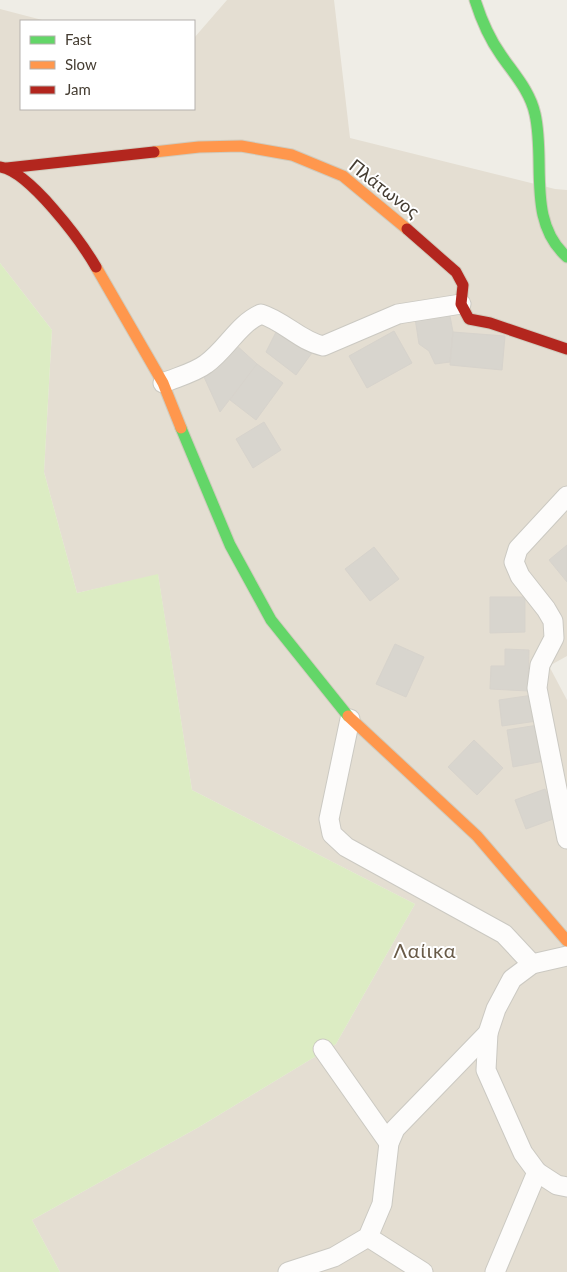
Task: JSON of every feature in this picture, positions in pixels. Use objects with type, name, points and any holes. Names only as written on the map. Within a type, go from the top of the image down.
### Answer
[{"type":"street","points":[[475,0],[483,26],[522,84],[534,110],[540,143],[541,208],[547,234],[567,257]]},
{"type":"street","name":"Πλάτωνος","points":[[3,167],[199,147],[241,146],[292,155],[343,176],[446,261],[456,272],[463,285],[461,304]]},
{"type":"street","points":[[3,167],[35,189],[83,245],[163,383],[230,545],[271,620],[350,719],[477,836],[567,941]]},
{"type":"street","points":[[163,383],[205,365],[227,345],[249,319],[261,314],[274,318],[311,343],[323,346],[398,314],[461,304],[469,320],[490,323],[567,349]]},
{"type":"street","points":[[567,496],[518,548],[514,562],[520,576],[553,621],[554,638],[540,665],[537,688],[567,839]]},
{"type":"street","points":[[350,719],[328,819],[332,834],[346,847],[504,934],[532,964]]},
{"type":"street","points":[[567,956],[532,964],[512,979],[496,1009],[488,1034],[486,1070],[523,1154],[537,1172],[557,1184],[567,1187]]},
{"type":"street","points":[[288,1272],[334,1257],[368,1237],[382,1204],[388,1143],[395,1129],[488,1034]]},
{"type":"street","points":[[323,1049],[388,1143]]},
{"type":"street","points":[[495,1272],[537,1172]]},
{"type":"street","points":[[368,1237],[423,1272]]},
{"type":"shaded area","points":[[227,0],[334,0],[350,138],[555,189],[567,190],[567,656],[549,666],[567,700],[567,1272],[60,1272],[32,1220],[199,1127],[336,1044],[415,904],[192,790],[158,575],[77,593],[44,472],[52,330],[0,263],[0,9],[42,20],[20,20],[20,110],[195,110],[195,37]]},
{"type":"green space","points":[[0,263],[52,330],[44,472],[77,593],[158,574],[192,790],[415,904],[336,1044],[199,1127],[32,1220],[60,1272],[0,1272]]},
{"type":"building","points":[[449,311],[453,332],[450,362],[435,364],[429,351],[419,344],[415,318]]},
{"type":"building","points":[[278,328],[314,350],[296,375],[266,352]]},
{"type":"building","points":[[394,331],[412,363],[367,388],[349,356]]},
{"type":"building","points":[[453,332],[505,336],[502,370],[450,365]]},
{"type":"building","points":[[234,343],[257,364],[220,412],[204,377]]},
{"type":"building","points":[[257,364],[283,383],[256,420],[230,400]]},
{"type":"building","points":[[264,422],[281,450],[253,468],[236,439]]},
{"type":"building","points":[[567,545],[567,582],[549,560]]},
{"type":"building","points":[[374,547],[399,579],[370,601],[345,569]]},
{"type":"building","points":[[490,597],[525,597],[525,632],[490,633]]},
{"type":"building","points":[[395,644],[424,657],[406,697],[376,684]]},
{"type":"building","points":[[505,649],[529,650],[528,691],[490,689],[491,666],[505,666]]},
{"type":"building","points":[[533,695],[537,721],[502,726],[499,700]]},
{"type":"building","points":[[538,725],[544,761],[513,767],[507,730]]},
{"type":"building","points":[[474,740],[503,768],[477,795],[448,767]]},
{"type":"building","points":[[545,789],[556,818],[526,829],[515,800]]},
{"type":"traffic: fast","points":[[475,0],[493,42],[521,83],[533,106],[538,132],[542,209],[546,226],[554,242],[567,257]]},
{"type":"traffic: fast","points":[[181,428],[230,545],[271,620],[348,716]]},
{"type":"traffic: slow","points":[[154,152],[199,147],[241,146],[292,155],[343,176],[407,229]]},
{"type":"traffic: slow","points":[[96,267],[163,383],[181,428]]},
{"type":"traffic: slow","points":[[348,716],[477,836],[567,941]]},
{"type":"traffic: jam","points":[[7,168],[154,152]]},
{"type":"traffic: jam","points":[[0,167],[12,171],[39,194],[67,225],[96,267]]},
{"type":"traffic: jam","points":[[407,229],[456,272],[463,285],[461,304],[469,319],[490,323],[567,349]]},
{"type":"district","name":"Λαίικα","points":[[425,951]]}]
